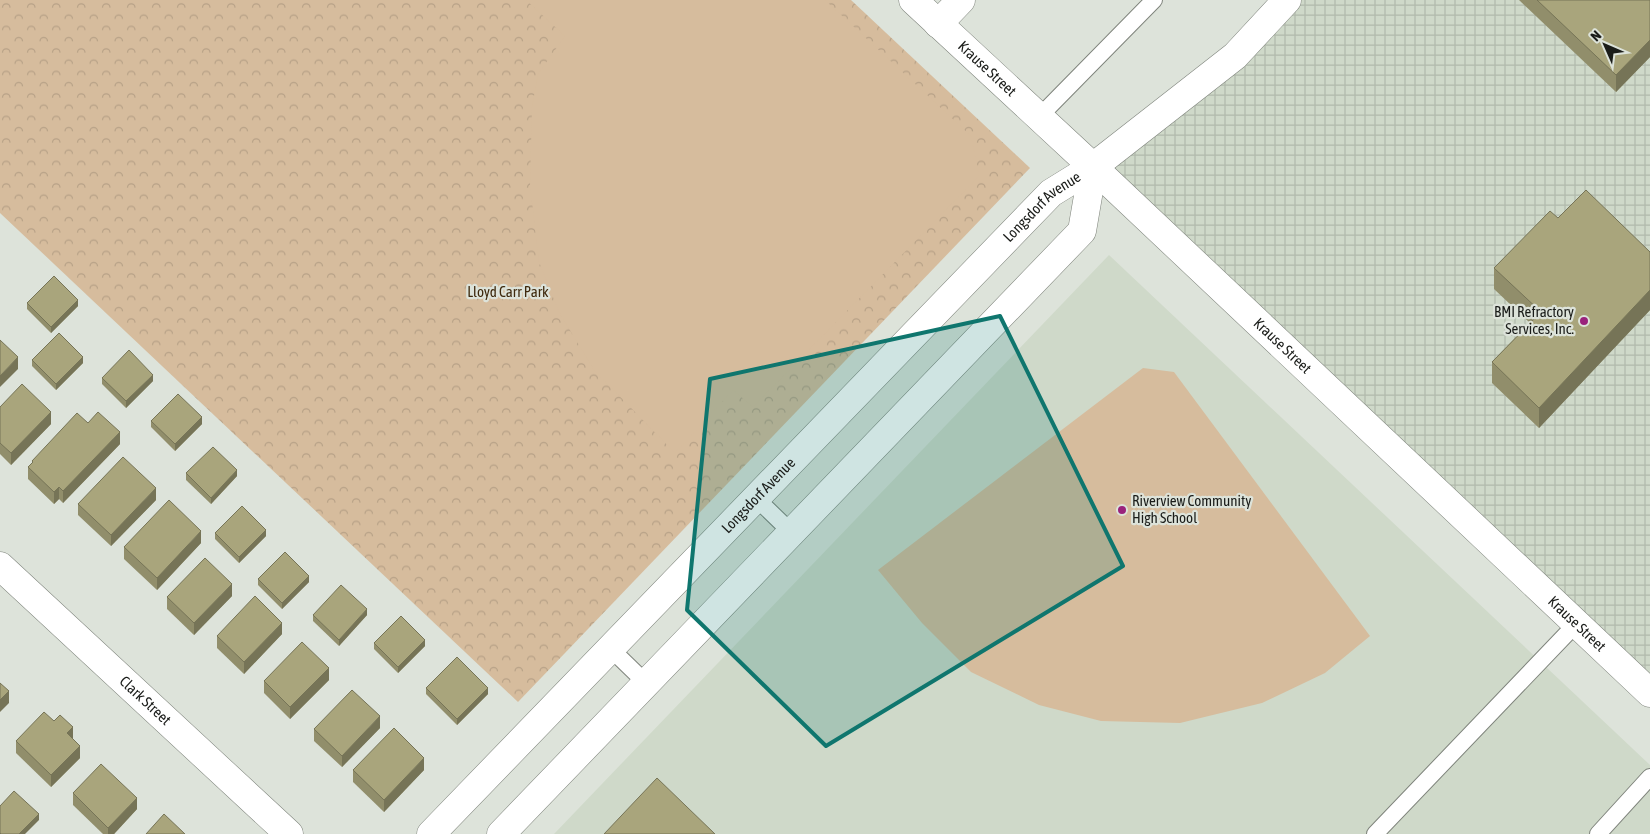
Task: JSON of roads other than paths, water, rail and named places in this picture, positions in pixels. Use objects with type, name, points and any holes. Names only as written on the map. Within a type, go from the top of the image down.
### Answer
[{"type":"street","name":"Krause Street","points":[[913,0],[1093,167],[1650,694]]},
{"type":"street","points":[[938,24],[961,0]]},
{"type":"street","name":"Longsdorf Avenue","points":[[431,834],[1051,192],[1093,167],[1235,56],[1287,0]]},
{"type":"street","name":"Longsdorf Avenue","points":[[501,834],[1082,230],[1093,167]]},
{"type":"street","name":"Clark Street","points":[[0,566],[289,834]]},
{"type":"lane","points":[[1039,117],[1154,0]]},
{"type":"lane","points":[[756,498],[791,532]]},
{"type":"lane","points":[[1375,834],[1576,624]]},
{"type":"lane","points":[[611,648],[646,684]]},
{"type":"lane","points":[[1598,834],[1650,778]]},
{"type":"place","name":"BMI Refractory Services, Inc.","points":[[1584,321]]},
{"type":"place","name":"Riverview Community High School","points":[[1122,510]]},
{"type":"park label","name":"Lloyd Carr Park","points":[[508,292]]}]
